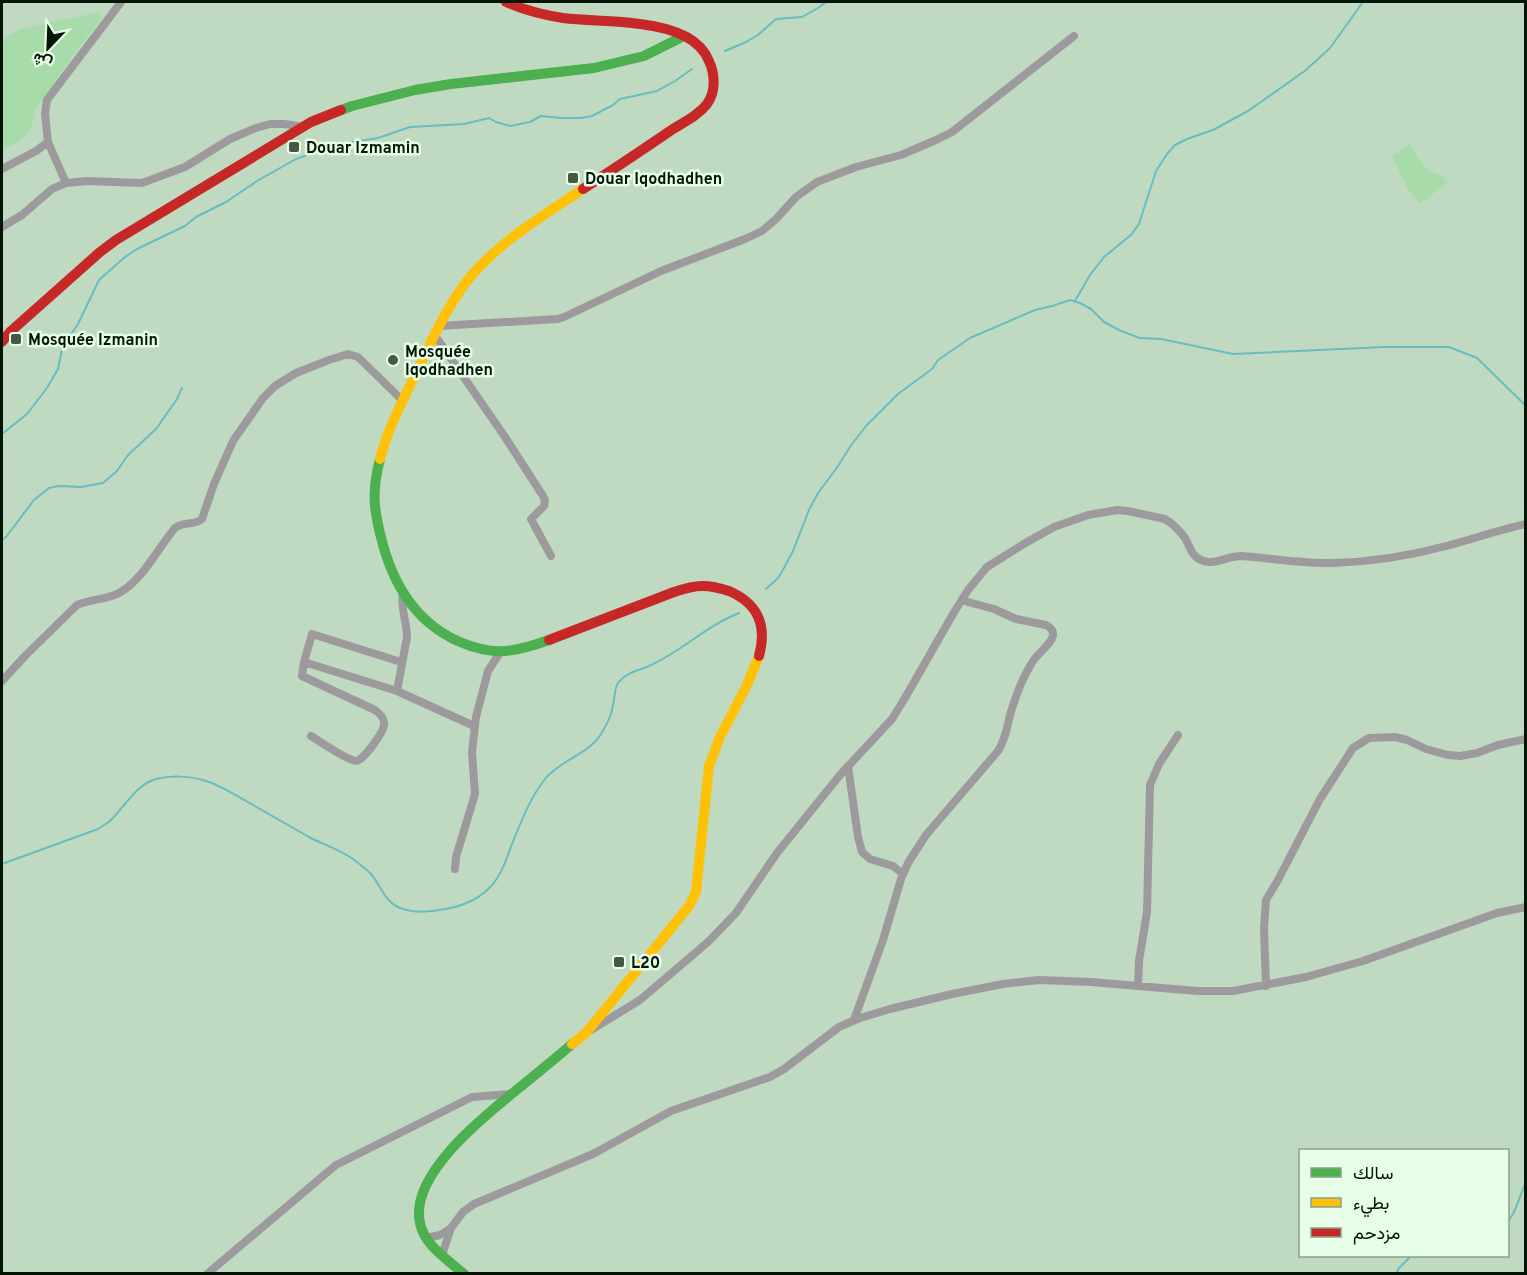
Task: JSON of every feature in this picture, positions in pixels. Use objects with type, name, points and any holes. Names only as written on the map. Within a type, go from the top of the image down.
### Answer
[{"type":"street","points":[[66,183],[48,142],[46,100],[121,2]]},
{"type":"street","points":[[506,2],[564,18],[651,25],[684,36],[698,45],[706,54],[713,72],[713,87],[708,103],[691,117],[537,220],[508,242],[475,272],[436,330],[402,400],[378,462],[373,497],[385,553],[395,579],[414,610],[428,624],[442,634],[475,648],[495,651],[513,650],[535,644],[663,596],[692,587],[708,585],[743,598],[754,608],[761,622],[764,638],[753,672],[724,726],[709,766],[696,892],[689,906],[586,1033]]},
{"type":"street","points":[[2,342],[10,332],[116,240],[311,122],[352,106],[415,90],[594,68],[644,56],[684,36]]},
{"type":"street","points":[[436,330],[558,319],[661,271],[745,239],[762,231],[796,197],[817,182],[916,149],[952,132],[1074,36]]},
{"type":"street","points":[[2,227],[22,215],[52,189],[66,183],[87,181],[142,183],[184,168],[230,139],[255,128],[270,124],[304,126]]},
{"type":"street","points":[[2,169],[36,152],[48,142]]},
{"type":"street","points":[[436,330],[545,500],[543,508],[531,519],[551,556]]},
{"type":"street","points":[[2,681],[77,604],[108,598],[124,590],[136,580],[175,528],[202,519],[233,441],[263,398],[283,380],[329,360],[348,354],[355,355],[402,400]]},
{"type":"street","points":[[464,1274],[426,1238],[420,1225],[419,1210],[423,1195],[429,1179],[440,1164],[468,1131],[586,1033],[640,1000],[708,942],[736,913],[777,853],[848,766],[892,719],[952,614],[987,567],[1027,542],[1066,522],[1107,511],[1128,511],[1166,519],[1183,536],[1196,557],[1209,562],[1236,556],[1307,563],[1373,560],[1445,546],[1526,524]]},
{"type":"street","points":[[397,691],[407,637],[401,606],[403,593]]},
{"type":"street","points":[[854,1020],[908,863],[926,835],[1002,745],[1023,678],[1035,658],[1051,640],[1052,631],[1046,625],[1016,619],[962,599]]},
{"type":"street","points":[[310,736],[350,759],[358,761],[374,742],[384,724],[382,716],[375,710],[303,678],[301,674],[312,634],[401,662]]},
{"type":"street","points":[[455,869],[456,858],[475,794],[472,764],[474,726],[488,671],[501,651]]},
{"type":"street","points":[[304,662],[397,691],[474,726]]},
{"type":"street","points":[[1138,987],[1139,962],[1148,912],[1150,785],[1159,764],[1178,735]]},
{"type":"street","points":[[1266,986],[1264,929],[1266,900],[1320,799],[1353,748],[1369,738],[1395,737],[1426,749],[1460,756],[1526,739]]},
{"type":"street","points":[[848,766],[862,852],[870,859],[893,866],[903,874]]},
{"type":"street","points":[[442,1255],[451,1228],[463,1212],[474,1204],[593,1154],[671,1112],[770,1077],[839,1027],[854,1020],[899,1006],[1022,981],[1063,980],[1233,992],[1306,977],[1363,961],[1497,913],[1526,907]]},
{"type":"street","points":[[207,1274],[336,1165],[472,1097],[512,1094]]},
{"type":"street","points":[[426,1238],[451,1228]]},
{"type":"green space","points":[[99,12],[103,17],[76,51],[36,109],[27,134],[18,143],[2,149],[2,38],[21,29]]},
{"type":"green space","points":[[1410,143],[1424,166],[1448,182],[1420,204],[1407,188],[1392,156]]},
{"type":"waterway","points":[[725,51],[758,35],[776,19],[802,17],[826,2]]},
{"type":"waterway","points":[[1075,301],[1104,257],[1131,235],[1139,224],[1156,171],[1175,145],[1213,130],[1248,111],[1306,70],[1330,48],[1363,2]]},
{"type":"waterway","points":[[2,434],[27,414],[47,388],[58,369],[64,340],[78,324],[99,280],[137,249],[185,226],[196,217],[226,202],[296,159],[335,145],[378,138],[410,127],[464,124],[489,118],[510,126],[530,122],[541,116],[561,118],[592,116],[620,99],[657,91],[692,69]]},
{"type":"waterway","points":[[766,589],[778,578],[784,568],[818,493],[867,425],[898,394],[932,369],[938,360],[970,338],[1035,310],[1070,300],[1091,309],[1104,322],[1140,338],[1161,339],[1233,354],[1384,347],[1449,347],[1477,358],[1526,406]]},
{"type":"waterway","points":[[2,540],[34,500],[49,488],[81,487],[103,483],[156,429],[182,388]]},
{"type":"waterway","points":[[2,864],[98,829],[110,821],[136,791],[149,782],[168,777],[188,777],[221,787],[309,837],[346,854],[371,874],[387,898],[400,908],[411,911],[428,911],[458,906],[482,894],[496,881],[535,794],[551,772],[596,741],[607,724],[616,688],[621,679],[672,654],[727,618],[739,613]]},
{"type":"waterway","points":[[1509,1220],[1526,1183]]},
{"type":"waterway","points":[[1396,1274],[1410,1257]]},
{"type":"traffic: fast","points":[[341,110],[415,90],[451,84],[594,68],[644,56],[684,36]]},
{"type":"traffic: fast","points":[[380,459],[375,492],[380,533],[394,576],[420,615],[445,634],[482,649],[511,650],[549,640]]},
{"type":"traffic: fast","points":[[464,1274],[437,1252],[422,1231],[420,1204],[426,1185],[453,1147],[470,1130],[572,1044]]},
{"type":"traffic: slow","points":[[380,459],[401,403],[441,322],[471,276],[510,240],[583,189]]},
{"type":"traffic: slow","points":[[572,1044],[586,1033],[689,906],[696,892],[709,766],[720,737],[759,656]]},
{"type":"traffic: jam","points":[[506,2],[556,17],[650,25],[670,30],[698,45],[709,61],[713,89],[707,104],[690,119],[583,189]]},
{"type":"traffic: jam","points":[[2,342],[10,332],[116,240],[311,122],[341,110]]},
{"type":"traffic: jam","points":[[549,640],[674,592],[705,586],[729,591],[754,609],[762,635],[759,656]]},
{"type":"place","name":"Douar Izmamin","points":[[294,147]]},
{"type":"place","name":"Douar Iqodhadhen","points":[[573,178]]},
{"type":"place","name":"Mosquée Izmanin","points":[[16,339]]},
{"type":"place","name":"Mosquée Iqodhadhen","points":[[393,360]]},
{"type":"place","name":"L20","points":[[619,962]]}]
